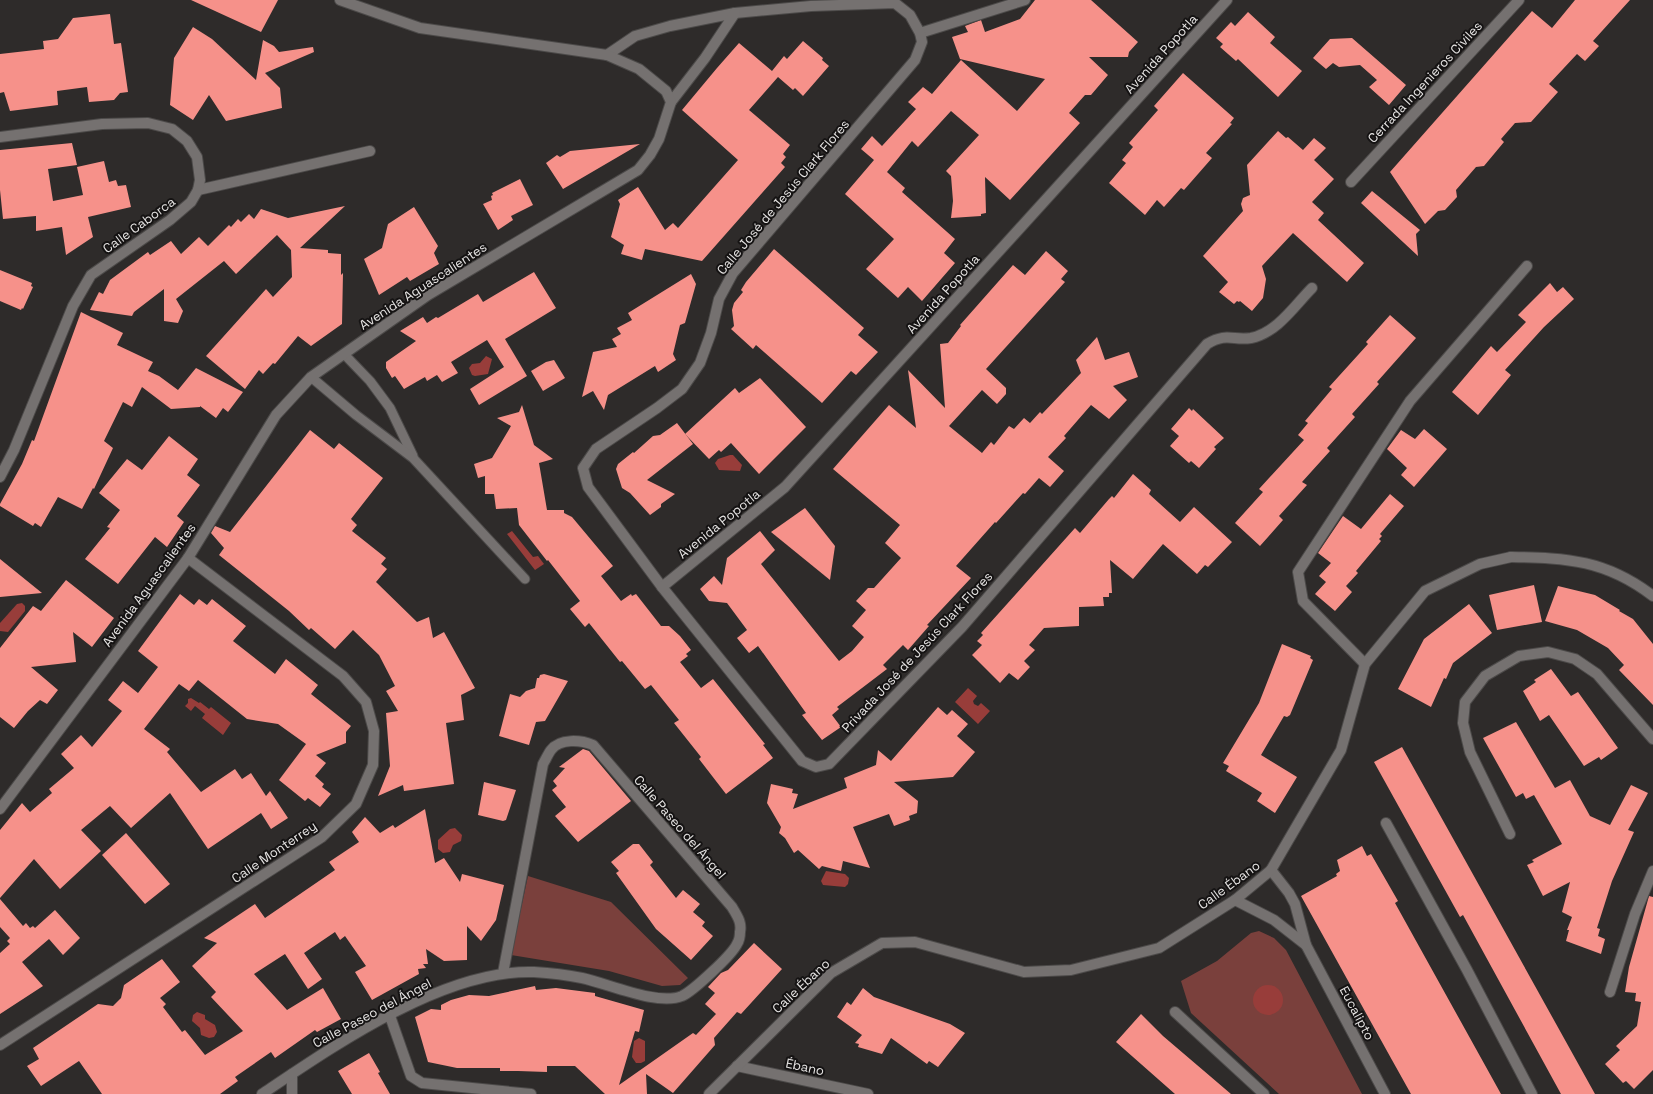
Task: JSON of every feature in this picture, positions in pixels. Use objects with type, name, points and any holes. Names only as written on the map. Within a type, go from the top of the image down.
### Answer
[{"type":"street","points":[[340,0],[420,28],[607,55],[639,69],[666,91],[671,102],[706,58],[735,13]]},
{"type":"street","points":[[607,55],[635,36],[670,26],[735,13],[811,6],[895,4],[910,15],[920,33],[1025,0]]},
{"type":"street","name":"Avenida Popotla","points":[[662,587],[785,487],[1227,0]]},
{"type":"street","name":"Cerrada Ingenieros Civiles","points":[[1351,182],[1519,0]]},
{"type":"street","name":"Calle José de Jesús Clark Flores","points":[[662,587],[588,486],[583,468],[596,449],[657,408],[682,389],[700,363],[711,333],[719,299],[733,273],[915,60],[922,42],[920,33]]},
{"type":"street","name":"Avenida Aguascalientes","points":[[0,809],[188,558],[276,415],[311,377],[428,295],[638,170],[650,156],[659,139],[671,102]]},
{"type":"street","points":[[0,137],[102,124],[148,124],[172,129],[187,141],[196,157],[200,180],[198,190],[370,151]]},
{"type":"street","name":"Calle Caborca","points":[[0,477],[14,450],[73,306],[91,275],[170,220],[191,202],[198,190]]},
{"type":"street","points":[[1365,664],[1304,602],[1298,572],[1410,401],[1527,266]]},
{"type":"street","name":"Privada José de Jesús Clark Flores","points":[[662,587],[802,761],[816,767],[829,764],[962,627],[1207,344],[1216,338],[1228,336],[1249,338],[1262,335],[1275,326],[1312,288]]},
{"type":"street","name":"Calle Ébano","points":[[708,1094],[831,973],[882,943],[915,942],[1024,972],[1071,970],[1159,948],[1235,900],[1271,870],[1341,750],[1365,664],[1425,591],[1480,564],[1511,557],[1562,558],[1583,562],[1605,569],[1637,584],[1653,596]]},
{"type":"street","name":"Calle Monterrey","points":[[0,1045],[322,837],[356,804],[373,765],[374,731],[366,702],[362,697],[343,676],[188,558]]},
{"type":"street","points":[[1510,834],[1470,752],[1463,723],[1465,702],[1485,676],[1518,656],[1548,652],[1575,659],[1597,674],[1653,739]]},
{"type":"street","name":"Calle Paseo del Ángel","points":[[262,1094],[333,1046],[439,991],[504,973],[534,972],[566,975],[666,1000],[683,996],[701,983],[737,945],[740,932],[740,921],[732,907],[593,745],[583,740],[568,741],[552,748],[543,764],[504,973]]},
{"type":"street","points":[[1386,824],[1467,970],[1532,1094]]},
{"type":"street","name":"Eucalipto","points":[[1271,870],[1295,904],[1306,945],[1385,1094]]},
{"type":"street","points":[[1610,992],[1635,914],[1653,871]]},
{"type":"street","name":"Eucalipto","points":[[1235,900],[1274,920],[1306,945]]},
{"type":"street","points":[[1175,1012],[1264,1094]]},
{"type":"street","points":[[390,1016],[412,1076],[416,1080],[422,1083],[532,1094]]},
{"type":"street","name":"Ébano","points":[[737,1066],[868,1094]]},
{"type":"street","points":[[292,1074],[292,1094]]},
{"type":"lane","points":[[344,354],[370,381],[390,408],[413,458]]},
{"type":"lane","points":[[311,377],[356,415],[413,458],[525,579]]},
{"type":"shaded area","points":[[486,356],[492,359],[488,374],[472,375],[469,368],[472,364],[480,363]]},
{"type":"shaded area","points":[[733,455],[742,465],[740,471],[719,470],[715,463],[718,459]]},
{"type":"shaded area","points":[[512,531],[533,557],[538,556],[544,564],[535,570],[507,534]]},
{"type":"shaded area","points":[[22,603],[25,606],[25,611],[8,632],[0,631],[0,623],[17,604]]},
{"type":"shaded area","points":[[968,688],[977,696],[973,701],[974,704],[978,706],[981,703],[990,711],[978,724],[955,702]]},
{"type":"shaded area","points":[[191,698],[199,703],[200,702],[209,709],[211,707],[231,723],[223,735],[202,718],[205,714],[195,706],[191,711],[185,706],[188,703],[188,699]]},
{"type":"shaded area","points":[[455,828],[462,835],[461,841],[453,845],[450,852],[443,853],[438,849],[438,840],[450,829]]},
{"type":"shaded area","points":[[826,871],[845,874],[849,878],[848,884],[845,887],[823,885],[821,881]]},
{"type":"shaded area","points":[[528,876],[611,902],[688,978],[680,985],[662,986],[609,971],[511,955]]},
{"type":"shaded area","points":[[1259,931],[1274,938],[1286,950],[1362,1094],[1279,1094],[1191,1013],[1181,981],[1217,961],[1251,933]]},
{"type":"shaded area","points":[[1268,985],[1279,989],[1283,1000],[1279,1011],[1268,1015],[1257,1011],[1253,1000],[1257,989]]},
{"type":"shaded area","points":[[197,1012],[205,1015],[205,1019],[215,1025],[217,1032],[214,1037],[209,1038],[201,1035],[200,1028],[192,1021],[193,1015]]},
{"type":"shaded area","points":[[639,1038],[645,1041],[645,1061],[636,1063],[632,1057],[634,1041]]},
{"type":"building","points":[[191,0],[278,0],[261,32]]},
{"type":"building","points":[[1035,0],[1091,0],[1138,42],[1129,52],[1128,57],[1089,57],[1108,75],[1091,95],[1085,95],[1069,113],[1080,123],[1010,200],[985,177],[986,213],[981,214],[981,216],[951,218],[953,201],[951,176],[946,171],[979,135],[951,111],[918,147],[912,141],[887,172],[905,188],[902,192],[955,239],[944,253],[955,263],[922,301],[908,287],[898,298],[866,269],[894,239],[845,194],[874,160],[861,149],[872,136],[882,146],[916,109],[908,102],[923,87],[932,94],[961,60],[1017,111],[1045,79],[960,59],[952,37],[968,32],[965,26],[981,20],[985,32],[1020,19]]},
{"type":"building","points":[[1575,0],[1630,0],[1593,41],[1599,46],[1585,61],[1577,54],[1549,84],[1558,92],[1531,122],[1515,123],[1501,139],[1504,142],[1484,166],[1476,167],[1456,190],[1457,197],[1445,210],[1438,211],[1425,224],[1390,172],[1532,11],[1552,28]]},
{"type":"building","points":[[1248,12],[1275,37],[1270,43],[1302,71],[1278,97],[1238,59],[1236,61],[1220,47],[1223,44],[1216,38],[1231,22],[1235,26]]},
{"type":"building","points":[[110,14],[114,44],[121,43],[128,92],[120,93],[114,100],[89,102],[87,87],[57,91],[58,105],[10,111],[4,92],[0,93],[0,54],[44,49],[43,41],[58,39],[73,18]]},
{"type":"building","points":[[193,27],[212,39],[256,80],[263,40],[274,46],[279,52],[313,47],[314,52],[265,73],[280,88],[282,108],[226,121],[209,95],[193,120],[170,105],[174,58]]},
{"type":"building","points":[[1352,38],[1406,85],[1389,105],[1369,87],[1377,80],[1360,65],[1339,67],[1333,63],[1326,69],[1313,58],[1330,39]]},
{"type":"building","points":[[803,41],[823,58],[822,60],[829,66],[803,96],[795,88],[793,90],[778,77],[749,110],[790,145],[783,154],[786,157],[781,163],[785,167],[702,261],[645,249],[642,260],[621,254],[624,245],[611,237],[620,204],[618,200],[638,187],[665,230],[673,223],[678,228],[738,160],[682,110],[717,68],[739,43],[772,71],[784,56],[787,59]]},
{"type":"building","points":[[1183,73],[1234,118],[1230,123],[1232,124],[1206,153],[1212,158],[1184,190],[1181,188],[1164,207],[1157,200],[1145,215],[1109,183],[1126,163],[1122,160],[1133,147],[1129,143],[1158,110],[1154,106]]},
{"type":"building","points":[[1278,131],[1286,138],[1288,137],[1303,150],[1314,138],[1326,148],[1314,160],[1334,179],[1312,202],[1324,213],[1318,220],[1364,263],[1347,282],[1293,233],[1262,266],[1266,279],[1263,298],[1252,311],[1240,301],[1237,301],[1234,304],[1219,292],[1228,282],[1203,256],[1243,211],[1241,204],[1243,198],[1250,195],[1247,165]]},
{"type":"building","points":[[72,143],[77,165],[48,169],[53,201],[83,195],[77,167],[104,161],[109,182],[116,180],[118,186],[126,185],[131,207],[88,217],[93,237],[66,255],[62,227],[36,231],[36,216],[3,219],[0,190],[0,150]]},
{"type":"building","points":[[640,144],[563,189],[546,163],[557,155],[560,157],[570,151]]},
{"type":"building","points":[[520,179],[533,205],[511,216],[513,220],[498,230],[483,204],[492,200],[492,193]]},
{"type":"building","points":[[1372,191],[1420,230],[1416,234],[1418,256],[1361,203]]},
{"type":"building","points":[[345,206],[300,248],[328,250],[328,253],[341,254],[341,275],[343,273],[342,324],[311,346],[298,336],[275,364],[273,363],[263,374],[259,370],[245,389],[206,356],[266,289],[273,297],[292,277],[291,250],[277,235],[236,274],[224,261],[176,299],[183,311],[178,323],[164,321],[164,289],[134,312],[132,316],[90,310],[99,292],[103,294],[110,280],[148,252],[150,255],[171,241],[181,254],[199,237],[208,246],[229,225],[231,227],[238,219],[241,222],[249,214],[254,219],[261,209],[288,218]]},
{"type":"building","points":[[414,207],[438,246],[434,253],[439,264],[410,281],[407,277],[379,295],[364,259],[382,248],[388,224]]},
{"type":"building","points":[[774,249],[864,328],[858,335],[878,352],[856,375],[851,371],[822,403],[756,345],[753,349],[731,329],[734,326],[732,310],[734,303],[743,292],[741,290],[746,282]]},
{"type":"building","points":[[1046,251],[1068,271],[1061,279],[1065,282],[986,369],[1006,388],[1006,394],[997,404],[982,390],[949,426],[982,453],[991,442],[994,445],[1009,426],[1014,429],[1024,418],[1030,423],[1040,412],[1042,414],[1081,373],[1076,360],[1097,337],[1105,360],[1129,352],[1138,377],[1113,386],[1127,400],[1109,419],[1091,405],[1064,436],[1066,438],[1048,457],[1064,471],[1050,487],[1039,478],[1025,494],[1023,493],[996,523],[995,522],[956,566],[971,578],[927,625],[929,626],[908,650],[903,645],[883,665],[887,669],[837,707],[839,709],[832,715],[841,727],[822,740],[802,715],[806,713],[758,646],[749,653],[737,638],[747,630],[727,603],[709,601],[700,589],[714,576],[722,585],[727,558],[760,531],[775,550],[761,564],[839,661],[852,651],[864,637],[852,626],[866,610],[856,601],[868,588],[874,588],[901,558],[885,543],[900,525],[833,469],[889,405],[916,428],[908,370],[945,408],[940,344],[948,343],[961,326],[960,325],[1013,265],[1025,275]]},
{"type":"building","points":[[0,270],[32,283],[31,286],[33,287],[23,309],[22,308],[21,310],[0,301]]},
{"type":"building","points":[[534,272],[556,308],[505,339],[527,376],[479,405],[470,389],[504,367],[487,340],[451,362],[458,373],[442,382],[437,375],[427,381],[425,377],[404,389],[395,376],[392,378],[386,368],[386,362],[416,341],[400,331],[423,317],[427,323],[436,317],[438,318],[478,294],[483,302]]},
{"type":"building","points":[[691,274],[696,284],[685,323],[680,325],[673,354],[676,360],[658,372],[655,366],[608,395],[604,410],[593,391],[582,397],[593,352],[617,347],[612,339],[621,334],[617,328],[632,320],[628,313]]},
{"type":"building","points":[[1550,283],[1557,292],[1563,287],[1574,299],[1544,327],[1505,370],[1511,375],[1478,415],[1452,392],[1491,346],[1497,352],[1526,322],[1518,315]]},
{"type":"building","points":[[81,312],[123,333],[117,345],[153,362],[148,371],[159,376],[178,390],[196,368],[243,392],[228,412],[223,408],[216,418],[200,406],[171,409],[142,387],[132,407],[123,402],[104,441],[113,448],[94,489],[93,488],[82,509],[58,497],[41,527],[35,523],[33,526],[0,506],[0,504],[22,464],[32,440],[34,441]]},
{"type":"building","points":[[1390,315],[1416,338],[1377,382],[1379,384],[1352,414],[1355,417],[1327,448],[1330,451],[1302,482],[1307,485],[1279,516],[1283,520],[1260,546],[1235,523],[1263,492],[1259,489],[1304,440],[1298,435],[1308,423],[1305,421],[1332,389],[1329,387],[1368,344],[1366,342]]},
{"type":"building","points":[[554,360],[565,378],[543,391],[531,371],[546,362]]},
{"type":"building","points":[[760,378],[806,427],[759,474],[731,443],[721,452],[719,450],[709,459],[685,434],[735,388],[739,393]]},
{"type":"building","points":[[522,405],[534,445],[553,459],[539,463],[547,510],[564,510],[564,513],[572,517],[613,566],[601,576],[621,601],[631,594],[632,596],[636,594],[661,626],[669,626],[680,636],[691,650],[686,654],[688,656],[680,662],[701,688],[713,679],[765,744],[763,745],[773,758],[726,794],[699,759],[701,757],[674,723],[679,720],[651,685],[645,689],[622,661],[620,662],[589,623],[585,627],[570,609],[580,601],[519,525],[517,508],[496,509],[494,494],[485,494],[485,476],[478,478],[474,464],[492,458],[511,426],[497,418],[519,412]]},
{"type":"building","points":[[1189,408],[1192,411],[1193,409],[1224,438],[1214,447],[1216,449],[1199,468],[1191,461],[1189,463],[1170,446],[1179,436],[1171,429]]},
{"type":"building","points":[[677,423],[693,444],[647,480],[675,494],[661,504],[661,507],[650,515],[630,493],[622,488],[616,469],[618,464],[633,452],[634,453],[653,436],[660,435]]},
{"type":"building","points":[[1424,429],[1447,449],[1414,487],[1401,475],[1407,468],[1387,449],[1401,430],[1415,439]]},
{"type":"building","points":[[310,430],[334,449],[339,443],[383,478],[351,519],[357,525],[352,531],[386,558],[381,564],[387,569],[376,582],[417,622],[429,617],[433,638],[444,632],[475,688],[461,695],[464,720],[446,723],[454,784],[404,791],[403,785],[378,796],[390,766],[386,713],[398,711],[386,691],[395,686],[379,655],[353,630],[335,649],[311,628],[309,630],[289,611],[219,555],[224,548],[211,533],[215,526],[230,532]]},
{"type":"building","points":[[169,436],[198,459],[187,475],[200,485],[177,516],[184,522],[167,547],[155,537],[118,584],[85,559],[110,528],[107,527],[120,510],[99,493],[127,459],[142,470]]},
{"type":"building","points":[[1133,474],[1151,490],[1149,494],[1180,522],[1194,507],[1232,542],[1208,567],[1205,565],[1197,574],[1163,544],[1133,579],[1110,560],[1112,593],[1109,593],[1109,597],[1103,597],[1104,606],[1079,607],[1079,626],[1044,628],[1029,645],[1035,650],[1024,661],[1030,667],[1018,680],[1009,673],[1000,683],[972,655],[982,645],[977,641],[983,635],[981,633],[1075,528],[1080,533],[1109,499],[1112,496],[1114,498]]},
{"type":"building","points":[[1390,494],[1404,506],[1380,534],[1382,536],[1379,539],[1381,541],[1356,571],[1358,573],[1346,586],[1352,592],[1335,611],[1315,594],[1326,582],[1319,576],[1331,563],[1318,553],[1343,516],[1361,529]]},
{"type":"building","points":[[805,508],[835,546],[830,580],[771,532]]},
{"type":"building","points":[[0,559],[42,593],[0,597]]},
{"type":"building","points":[[66,580],[114,618],[92,647],[73,632],[76,662],[31,667],[58,690],[47,704],[40,700],[28,711],[14,728],[0,717],[0,648],[33,606],[41,611]]},
{"type":"building","points":[[1534,585],[1542,622],[1497,630],[1489,595]]},
{"type":"building","points":[[1558,586],[1595,595],[1620,610],[1619,611],[1633,619],[1653,644],[1653,705],[1619,670],[1624,665],[1608,648],[1577,630],[1545,621]]},
{"type":"building","points":[[180,594],[194,605],[199,599],[207,605],[212,599],[246,626],[233,641],[275,674],[286,659],[318,685],[311,694],[351,726],[346,732],[346,743],[316,755],[326,763],[315,776],[324,784],[322,787],[331,794],[320,807],[308,798],[305,801],[279,780],[306,744],[278,724],[247,719],[198,680],[189,691],[179,684],[144,729],[170,749],[167,752],[201,792],[235,769],[242,779],[251,773],[266,796],[270,791],[288,818],[271,829],[261,813],[208,849],[170,793],[131,828],[110,806],[81,830],[101,851],[60,889],[34,859],[0,898],[0,830],[22,803],[30,812],[52,793],[49,789],[74,768],[61,754],[81,735],[92,747],[122,711],[108,700],[123,681],[138,693],[158,667],[138,651]]},
{"type":"building","points":[[1469,604],[1492,633],[1453,663],[1446,679],[1444,678],[1431,707],[1398,689],[1424,639]]},
{"type":"building","points":[[1282,644],[1311,656],[1310,658],[1313,660],[1290,715],[1287,717],[1284,716],[1261,755],[1297,777],[1275,813],[1257,801],[1262,793],[1226,771],[1229,766],[1223,763],[1259,703]]},
{"type":"building","points":[[1551,669],[1571,696],[1578,692],[1618,748],[1601,760],[1599,757],[1584,766],[1549,715],[1540,721],[1523,691],[1536,682],[1534,680]]},
{"type":"building","points":[[544,674],[568,681],[545,721],[536,722],[529,745],[499,736],[510,694],[520,697],[526,691],[535,688],[537,678]]},
{"type":"building","points":[[938,707],[947,715],[952,710],[968,724],[957,736],[975,752],[953,777],[894,782],[918,801],[917,813],[909,816],[910,820],[894,826],[889,814],[853,827],[870,868],[843,861],[841,871],[822,866],[819,869],[798,850],[794,853],[785,838],[779,833],[781,827],[767,803],[771,784],[793,789],[792,793],[798,794],[793,809],[847,788],[844,778],[876,765],[878,750],[891,761]]},
{"type":"building","points":[[1516,722],[1555,788],[1570,780],[1590,816],[1610,825],[1631,785],[1648,793],[1628,830],[1634,832],[1612,881],[1597,928],[1600,929],[1598,936],[1605,939],[1601,954],[1566,941],[1569,930],[1567,930],[1572,917],[1562,912],[1570,882],[1543,896],[1527,865],[1534,862],[1532,860],[1562,844],[1534,795],[1526,799],[1523,793],[1516,797],[1483,738]]},
{"type":"building","points":[[1402,747],[1595,1094],[1561,1094],[1463,915],[1460,917],[1374,762]]},
{"type":"building","points":[[583,749],[589,751],[631,801],[578,842],[555,816],[566,807],[552,790],[557,786],[553,781],[565,768],[559,767]]},
{"type":"building","points":[[484,782],[516,790],[506,820],[503,821],[478,815]]},
{"type":"building","points":[[425,809],[435,863],[444,858],[460,882],[462,874],[504,885],[496,920],[481,941],[467,926],[467,960],[444,961],[426,949],[428,964],[423,964],[426,968],[418,969],[419,974],[372,1000],[355,972],[366,966],[345,936],[340,940],[335,932],[304,953],[322,979],[308,989],[285,954],[254,974],[287,1010],[323,988],[341,1019],[317,1032],[315,1030],[275,1058],[271,1052],[235,1077],[238,1081],[220,1094],[102,1094],[79,1061],[41,1086],[27,1066],[39,1059],[33,1048],[98,1004],[113,1006],[121,998],[124,985],[162,959],[180,982],[160,998],[166,1004],[163,1007],[182,1032],[185,1030],[205,1055],[243,1031],[211,997],[216,992],[192,966],[217,943],[204,938],[255,904],[265,918],[335,870],[329,862],[359,842],[352,832],[365,817],[380,833],[393,825],[395,828]]},
{"type":"building","points":[[126,833],[170,884],[145,904],[102,855]]},
{"type":"building","points":[[633,844],[639,844],[653,862],[650,865],[676,898],[683,890],[700,904],[693,912],[705,922],[702,926],[713,936],[691,960],[656,929],[616,873],[619,871],[611,862]]},
{"type":"building","points":[[1362,846],[1367,856],[1371,854],[1398,901],[1395,903],[1501,1094],[1411,1094],[1301,896],[1337,876],[1336,874],[1340,871],[1337,860]]},
{"type":"building","points":[[1649,896],[1653,897],[1653,1070],[1634,1089],[1626,1081],[1623,1083],[1605,1064],[1620,1050],[1616,1046],[1637,1026],[1641,1002],[1635,1001],[1636,993],[1625,992],[1629,967]]},
{"type":"building","points":[[0,899],[23,926],[26,923],[30,928],[33,926],[35,928],[55,910],[80,938],[63,955],[49,939],[22,962],[43,986],[0,1014],[0,953],[10,944],[7,941],[10,938],[0,927]]},
{"type":"building","points":[[754,943],[782,969],[741,1014],[737,1012],[714,1038],[715,1045],[673,1093],[646,1074],[647,1094],[605,1094],[575,1066],[547,1066],[547,1072],[500,1071],[500,1068],[457,1068],[428,1062],[415,1017],[431,1009],[441,1010],[441,1005],[451,1000],[469,995],[489,996],[535,986],[536,990],[556,988],[595,993],[595,996],[644,1010],[639,1032],[635,1031],[619,1085],[693,1033],[696,1035],[716,1014],[705,1004],[715,993],[708,987],[721,973],[728,970]]},
{"type":"building","points":[[863,988],[874,997],[950,1024],[965,1033],[938,1067],[929,1061],[927,1064],[891,1038],[882,1054],[858,1047],[859,1044],[855,1043],[862,1035],[837,1017],[847,1002],[851,1005]]},
{"type":"building","points":[[1141,1014],[1163,1036],[1231,1094],[1175,1094],[1116,1042]]},
{"type":"building","points":[[369,1053],[390,1094],[352,1094],[338,1071]]}]
